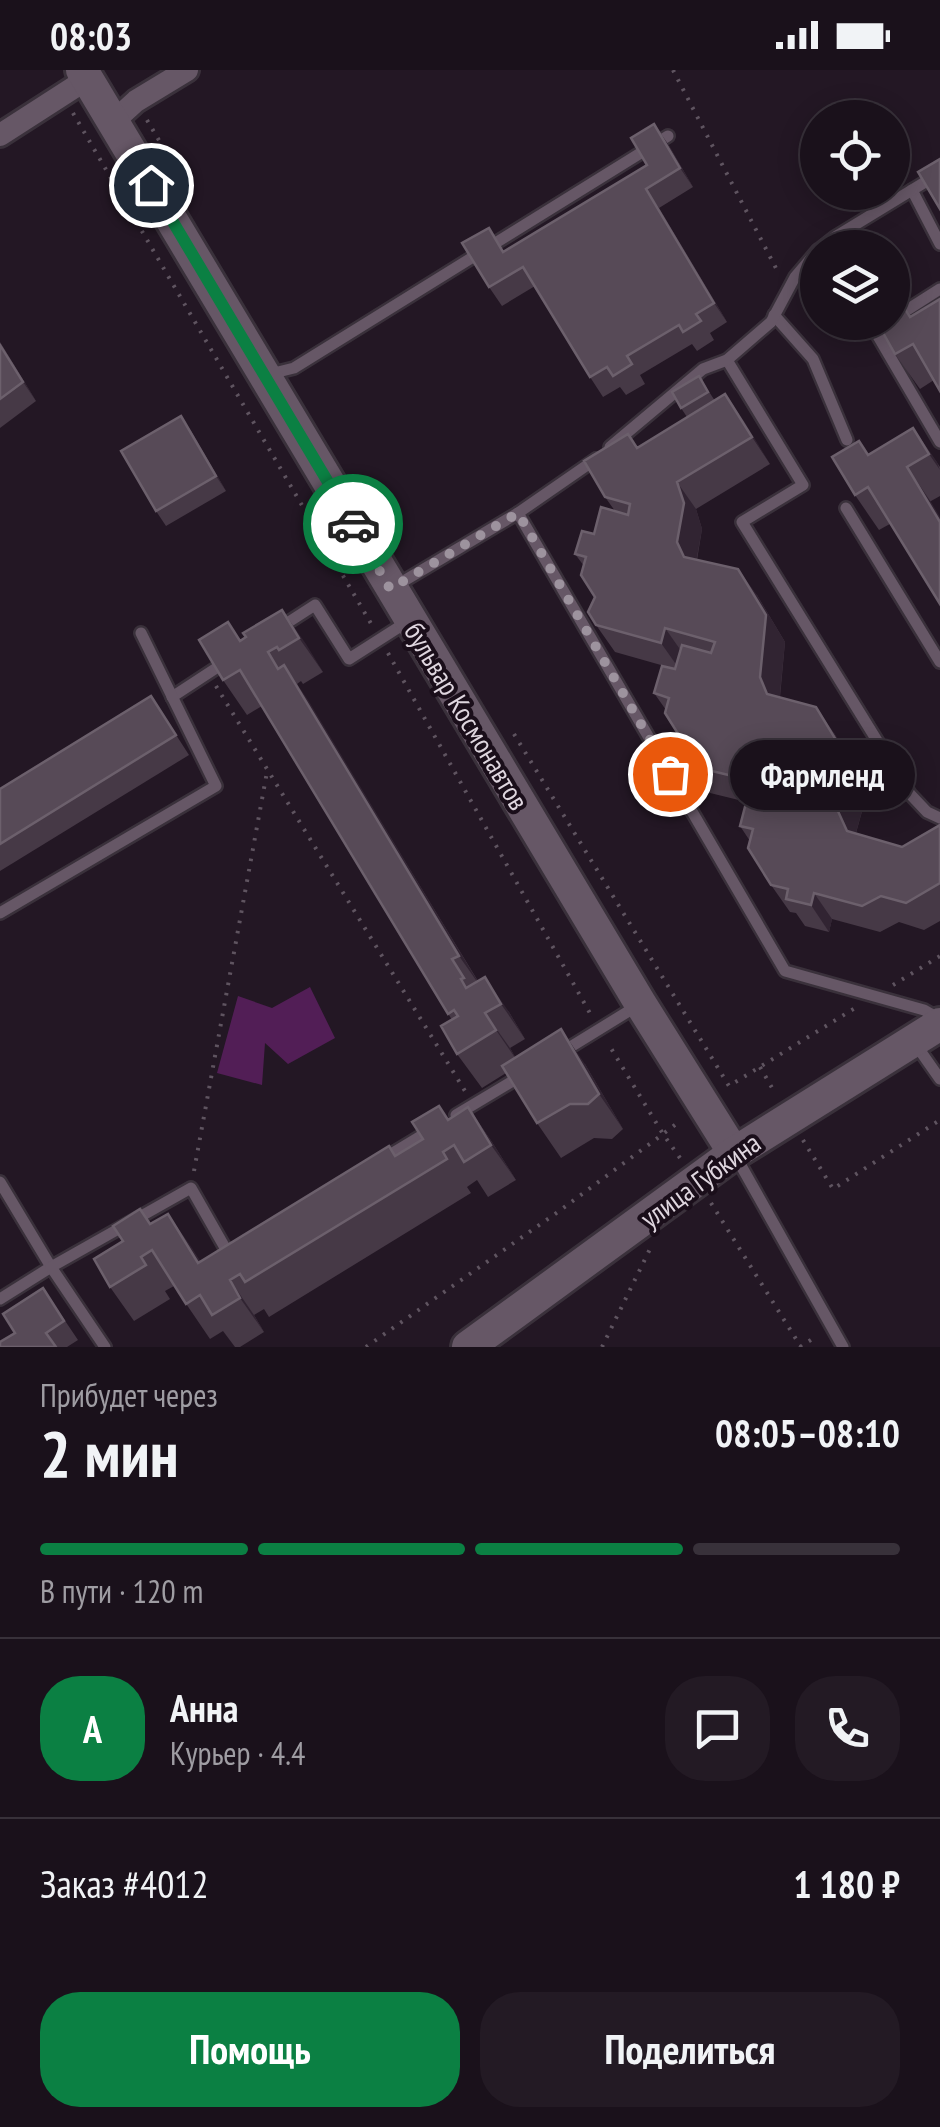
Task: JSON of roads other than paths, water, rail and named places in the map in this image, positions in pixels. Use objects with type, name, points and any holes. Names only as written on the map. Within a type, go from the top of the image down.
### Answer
[{"type":"street","points":[[124,112],[187,70]]},
{"type":"street","points":[[0,134],[77,82]]},
{"type":"street","name":"бульвар Космонавтов","points":[[77,82],[124,112],[266,375],[390,589],[734,1153]]},
{"type":"street","name":"улица Губкина","points":[[468,1347],[734,1153],[931,1028]]},
{"type":"lane","points":[[266,375],[294,368],[668,136]]},
{"type":"lane","points":[[845,230],[940,173]]},
{"type":"lane","points":[[912,190],[940,244]]},
{"type":"lane","points":[[390,589],[518,513],[591,463],[703,369],[727,360],[771,322],[800,271]]},
{"type":"lane","points":[[910,308],[940,289]]},
{"type":"lane","points":[[774,315],[814,359],[848,440]]},
{"type":"lane","points":[[880,340],[940,442]]},
{"type":"lane","points":[[727,360],[803,486],[742,522],[910,794],[927,812],[940,818]]},
{"type":"lane","points":[[846,508],[940,662]]},
{"type":"lane","points":[[518,513],[785,970],[924,1010],[940,1079]]},
{"type":"lane","points":[[274,631],[315,605],[349,659],[410,620]]},
{"type":"lane","points":[[0,913],[216,786],[141,632]]},
{"type":"lane","points":[[172,697],[234,657]]},
{"type":"lane","points":[[552,1058],[640,1003]]},
{"type":"lane","points":[[376,1164],[536,1067]]},
{"type":"lane","points":[[734,1153],[844,1347]]},
{"type":"lane","points":[[0,1182],[51,1267],[106,1347]]},
{"type":"lane","points":[[0,1299],[191,1188],[228,1253],[245,1243]]},
{"type":"place","name":"Фармленд","points":[[670,774]]}]
